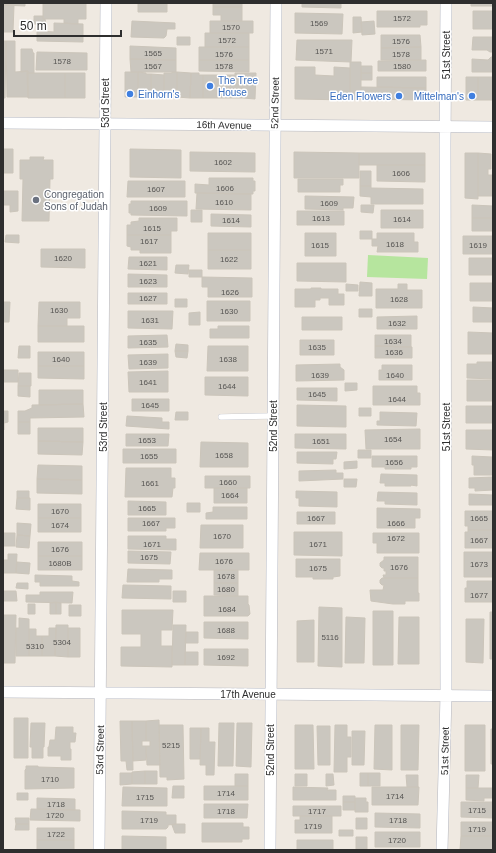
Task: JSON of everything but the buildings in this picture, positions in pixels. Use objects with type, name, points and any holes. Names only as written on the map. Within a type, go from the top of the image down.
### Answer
[{"type":"street","name":"53rd Street","points":[[99,850],[106,3]]},
{"type":"street","name":"52nd Street","points":[[270,850],[276,3]]},
{"type":"street","name":"51st Street","points":[[442,850],[446,695],[446,3]]},
{"type":"street","name":"16th Avenue","points":[[3,123],[493,127]]},
{"type":"street","name":"17th Avenue","points":[[3,692],[493,696]]},
{"type":"lane","points":[[221,417],[273,416]]},
{"type":"green space","points":[[368,255],[428,258],[427,279],[367,277]]},
{"type":"place","name":"The Tree House","points":[[210,86]]},
{"type":"place","name":"Einhorn's","points":[[130,94]]},
{"type":"place","name":"Eden Flowers","points":[[399,96]]},
{"type":"place","name":"Mittelman's","points":[[472,96]]},
{"type":"place","name":"Congregation Sons of Judah","points":[[36,200]]}]
